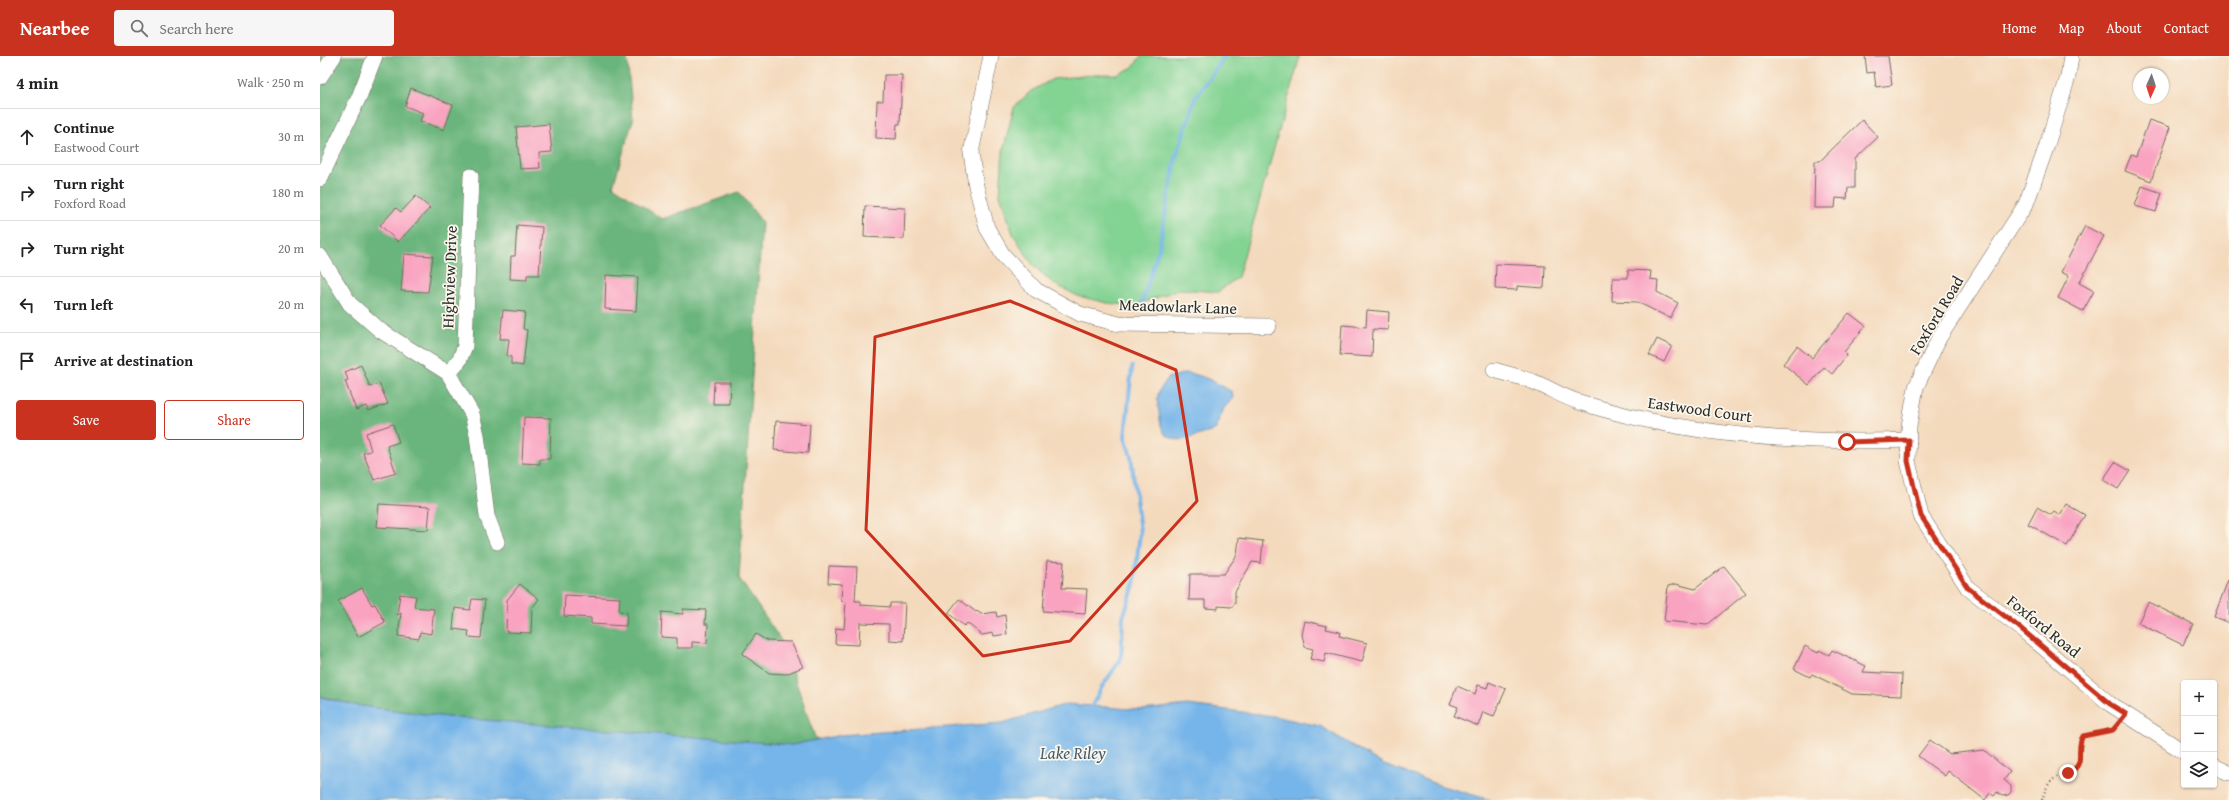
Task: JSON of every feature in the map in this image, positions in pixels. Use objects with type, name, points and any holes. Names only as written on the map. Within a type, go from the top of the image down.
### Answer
[{"type":"street","points":[[320,77],[334,56]]},
{"type":"street","points":[[320,179],[359,97],[375,56]]},
{"type":"street","name":"Meadowlark Lane","points":[[991,56],[971,153],[976,186],[987,228],[1003,255],[1036,290],[1080,314],[1118,324],[1269,326]]},
{"type":"street","name":"Foxford Road","points":[[2071,56],[2068,77],[2046,148],[2026,204],[1939,338],[1916,387],[1909,426],[1908,461],[1921,516],[1968,588],[2019,627],[2110,704],[2181,750]]},
{"type":"street","name":"Highview Drive","points":[[448,373],[459,361],[465,346],[471,176]]},
{"type":"street","points":[[320,256],[350,304],[381,331],[448,373],[472,414],[478,435],[487,516],[497,542]]},
{"type":"street","name":"Eastwood Court","points":[[1494,370],[1535,382],[1577,402],[1632,417],[1697,430],[1776,438],[1847,442],[1909,440]]},
{"type":"street","points":[[2217,767],[2229,773]]},
{"type":"path","points":[[2042,800],[2050,781],[2057,776],[2076,770],[2080,764],[2080,740],[2083,736],[2113,730],[2126,714]]},
{"type":"highlighted area","points":[[1010,301],[1176,370],[1197,501],[1070,641],[983,656],[866,530],[875,337]]},
{"type":"green space","points":[[320,56],[627,56],[633,120],[613,186],[662,219],[739,192],[762,222],[739,578],[782,642],[816,740],[792,745],[447,717],[354,705],[320,696]]},
{"type":"green space","points":[[1141,56],[1300,56],[1238,277],[1218,292],[1180,289],[1134,306],[1107,303],[1078,296],[1054,284],[1033,265],[1013,234],[1000,195],[1003,151],[1014,107],[1031,91],[1053,79],[1090,75],[1117,75],[1133,67]]},
{"type":"water","points":[[1186,373],[1205,378],[1216,383],[1232,392],[1233,398],[1224,408],[1216,429],[1183,440],[1173,439],[1165,434],[1161,426],[1157,399],[1159,391],[1168,378]]},
{"type":"water","name":"Lake Riley","points":[[320,697],[354,705],[447,717],[792,745],[841,735],[1002,723],[1067,704],[1142,710],[1188,705],[1273,716],[1320,726],[1384,765],[1442,786],[1491,800],[320,800]]},
{"type":"building","points":[[1865,56],[1888,56],[1892,85],[1876,87],[1874,72],[1867,73]]},
{"type":"building","points":[[884,75],[902,75],[900,124],[897,124],[896,139],[876,138],[877,101],[883,101]]},
{"type":"building","points":[[411,88],[453,105],[444,130],[420,121],[423,113],[405,106]]},
{"type":"building","points":[[1862,120],[1878,137],[1855,159],[1855,188],[1848,188],[1847,199],[1836,198],[1835,208],[1814,208],[1815,161],[1820,161]]},
{"type":"building","points":[[2149,120],[2170,127],[2151,181],[2125,171],[2131,155],[2136,157]]},
{"type":"building","points":[[549,124],[552,152],[539,153],[540,168],[520,169],[516,127]]},
{"type":"building","points":[[2142,186],[2162,193],[2156,212],[2135,206]]},
{"type":"building","points":[[416,196],[430,208],[398,242],[380,225],[396,208],[401,212]]},
{"type":"building","points":[[865,206],[905,208],[904,239],[864,237]]},
{"type":"building","points":[[517,225],[542,227],[539,275],[527,275],[527,280],[510,279],[511,256],[515,256]]},
{"type":"building","points":[[2085,226],[2104,236],[2079,283],[2094,291],[2083,311],[2058,298],[2069,276],[2061,272]]},
{"type":"building","points":[[404,254],[433,256],[428,292],[401,291]]},
{"type":"building","points":[[1496,264],[1545,266],[1544,288],[1517,286],[1517,290],[1495,289]]},
{"type":"building","points":[[1628,270],[1651,271],[1650,279],[1658,280],[1657,292],[1678,303],[1670,318],[1637,302],[1612,301],[1613,278],[1628,278]]},
{"type":"building","points":[[606,275],[638,277],[636,311],[605,309]]},
{"type":"building","points":[[503,310],[525,312],[523,329],[527,330],[523,366],[511,364],[511,357],[507,356],[509,339],[500,339]]},
{"type":"building","points":[[1367,310],[1389,312],[1388,330],[1373,329],[1372,357],[1340,355],[1342,325],[1366,327]]},
{"type":"building","points":[[1849,313],[1866,326],[1844,352],[1847,355],[1832,374],[1824,367],[1809,385],[1783,364],[1797,346],[1812,358]]},
{"type":"building","points":[[1657,339],[1672,346],[1664,362],[1649,355]]},
{"type":"building","points":[[361,365],[370,387],[379,383],[388,404],[368,411],[366,406],[356,410],[345,381],[348,380],[345,372]]},
{"type":"building","points":[[714,382],[730,382],[729,404],[713,404]]},
{"type":"building","points":[[524,417],[551,418],[550,459],[540,459],[540,464],[522,463]]},
{"type":"building","points":[[776,421],[810,424],[808,453],[774,450]]},
{"type":"building","points":[[393,424],[399,442],[387,446],[396,473],[374,480],[363,453],[371,451],[366,433]]},
{"type":"building","points":[[2115,462],[2130,471],[2118,489],[2103,480]]},
{"type":"building","points":[[379,504],[430,507],[428,530],[377,527]]},
{"type":"building","points":[[2066,504],[2085,515],[2067,546],[2028,524],[2037,507],[2051,515],[2054,511],[2060,515]]},
{"type":"building","points":[[1239,538],[1263,541],[1261,563],[1252,562],[1235,592],[1235,604],[1231,607],[1218,606],[1218,609],[1205,608],[1205,600],[1189,600],[1190,574],[1224,574],[1237,555]]},
{"type":"building","points":[[1047,561],[1064,562],[1062,588],[1087,589],[1085,614],[1043,611]]},
{"type":"building","points":[[829,566],[857,567],[855,601],[861,601],[861,605],[890,607],[890,603],[905,603],[903,641],[889,640],[889,624],[860,623],[859,645],[835,644],[836,628],[844,629],[846,602],[841,601],[842,584],[828,583]]},
{"type":"building","points":[[1724,566],[1746,593],[1707,625],[1664,621],[1668,586],[1676,584],[1695,589]]},
{"type":"building","points":[[2229,580],[2229,623],[2214,617]]},
{"type":"building","points":[[520,584],[539,599],[532,608],[531,633],[506,632],[507,600]]},
{"type":"building","points":[[362,588],[372,605],[375,604],[385,622],[358,637],[338,601]]},
{"type":"building","points":[[400,594],[416,596],[414,607],[434,609],[431,634],[420,632],[419,639],[398,636],[401,613],[397,615]]},
{"type":"building","points":[[565,595],[620,598],[619,611],[627,612],[626,626],[591,624],[591,618],[564,616]]},
{"type":"building","points":[[472,599],[485,600],[481,638],[468,637],[469,631],[453,629],[455,608],[470,610]]},
{"type":"building","points":[[959,599],[981,614],[996,612],[997,617],[1005,615],[1007,634],[994,636],[993,633],[982,635],[967,623],[964,626],[948,613]]},
{"type":"building","points":[[2148,602],[2193,624],[2183,645],[2138,623]]},
{"type":"building","points":[[683,609],[706,610],[705,624],[708,624],[707,643],[692,642],[692,648],[677,648],[677,638],[661,637],[662,612],[683,614]]},
{"type":"building","points":[[1305,621],[1327,626],[1326,629],[1340,632],[1339,636],[1367,643],[1362,662],[1326,653],[1324,662],[1310,659],[1313,649],[1305,647],[1302,635]]},
{"type":"building","points":[[756,634],[767,641],[791,642],[803,667],[786,674],[769,673],[742,654]]},
{"type":"building","points":[[1805,646],[1818,653],[1819,650],[1829,655],[1832,650],[1866,666],[1863,672],[1902,674],[1901,696],[1852,694],[1812,674],[1810,677],[1794,669]]},
{"type":"building","points":[[1489,682],[1506,689],[1494,716],[1483,712],[1478,726],[1454,716],[1458,707],[1450,704],[1457,686],[1475,694],[1478,685],[1487,688]]},
{"type":"building","points":[[1930,740],[1950,754],[1984,750],[2010,772],[2004,780],[2011,786],[2011,792],[2008,795],[2002,796],[1997,792],[1994,796],[1990,793],[1985,800],[1948,771],[1945,776],[1918,756]]},
{"type":"waterway","points":[[1142,303],[1159,248],[1176,157],[1195,98],[1225,56]]},
{"type":"waterway","points":[[1090,710],[1102,687],[1121,659],[1123,617],[1134,586],[1140,532],[1131,456],[1125,437],[1132,367]]},
{"type":"route","points":[[1847,442],[1909,440],[1908,461],[1921,516],[1968,588],[2019,627],[2110,704],[2126,714],[2113,730],[2083,736],[2080,740],[2080,764],[2076,770],[2068,773]]}]
